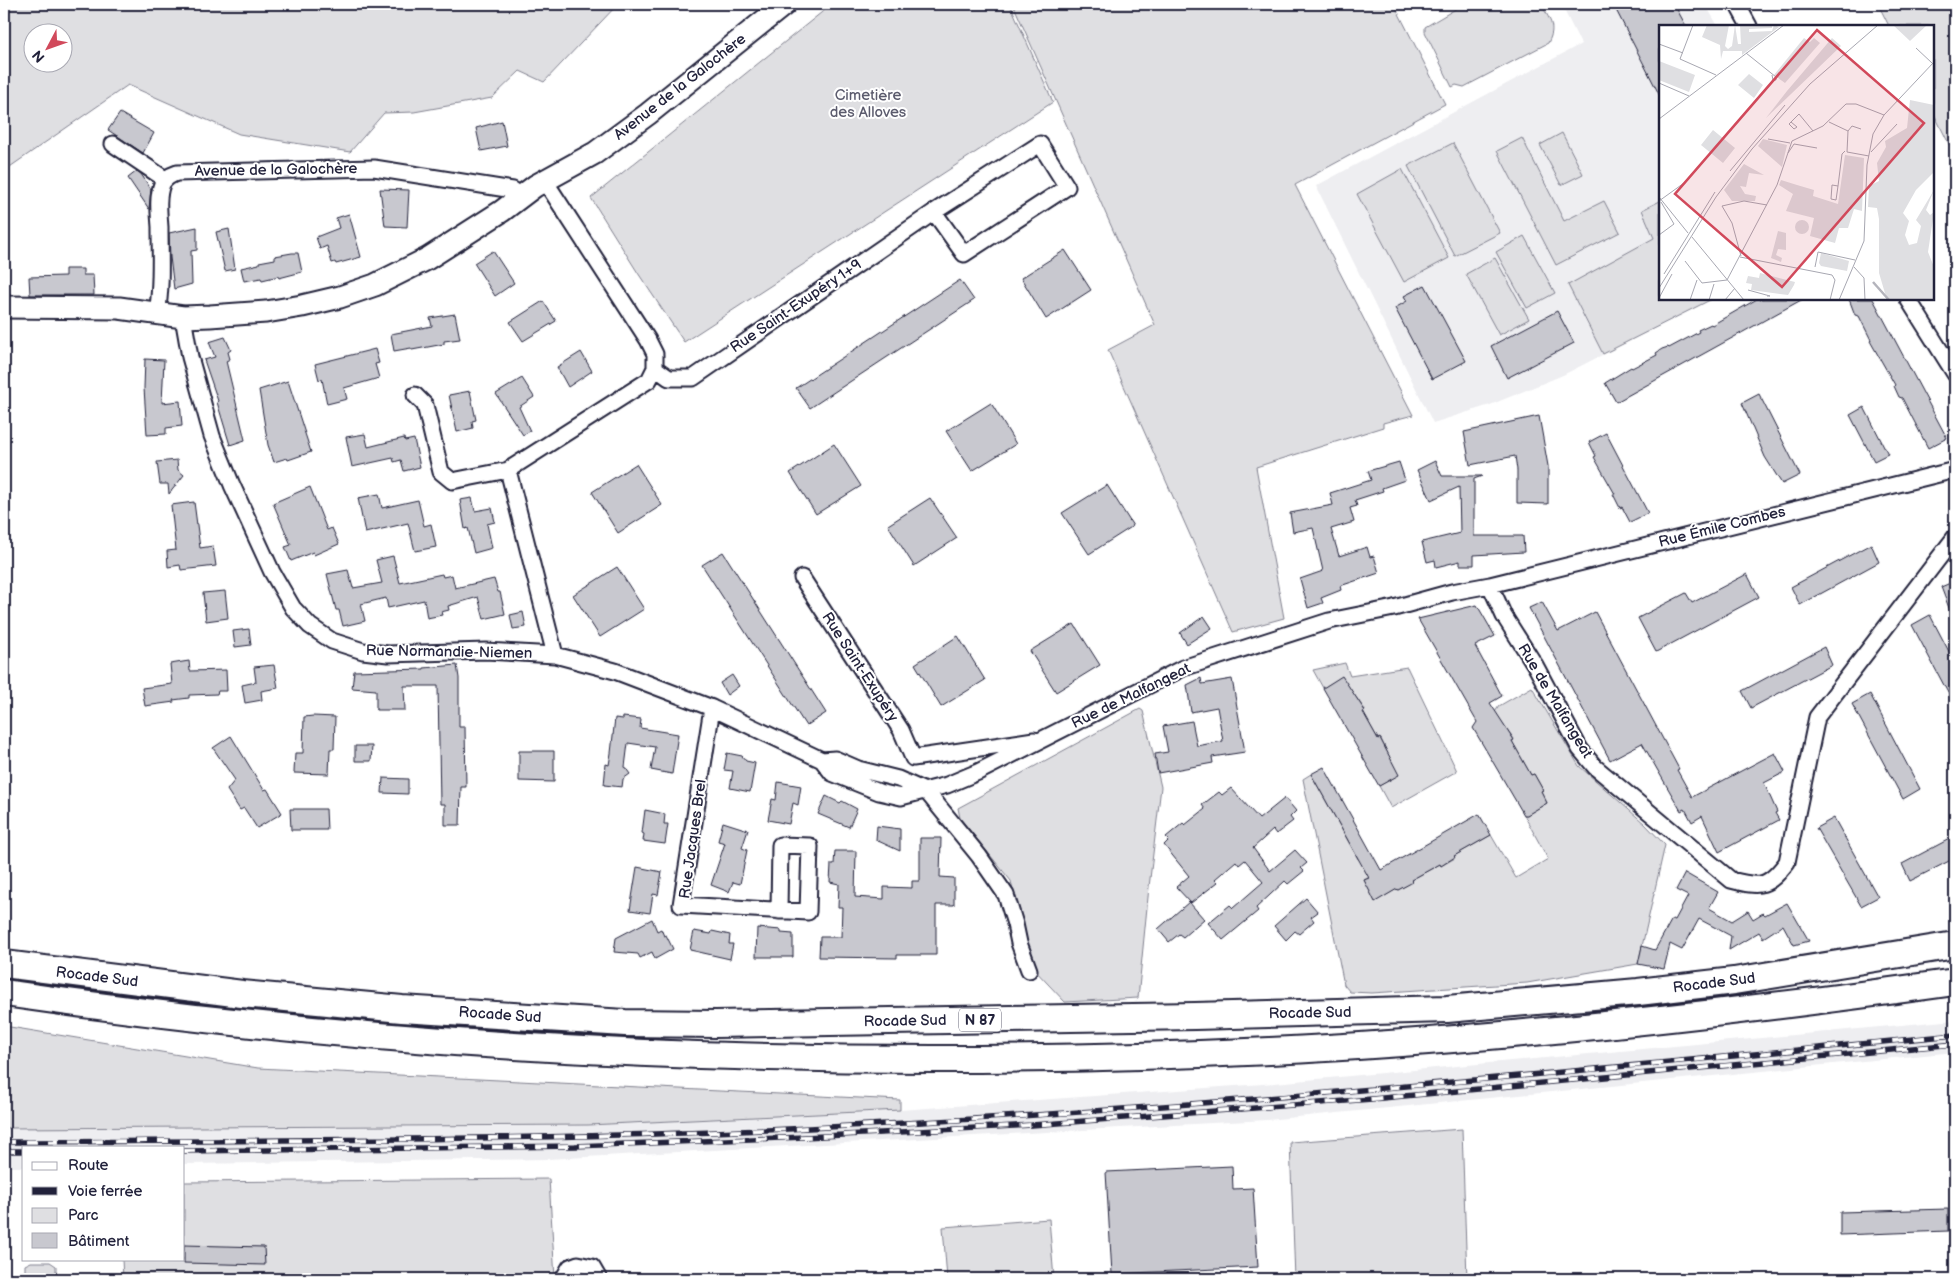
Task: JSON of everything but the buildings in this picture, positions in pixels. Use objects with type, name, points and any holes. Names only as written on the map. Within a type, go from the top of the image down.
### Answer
[{"type":"highway","name":"Rocade Sud","points":[[4,964],[242,994],[402,1008],[625,1023],[716,1024],[1204,1016],[1447,1009],[1638,992],[1734,981],[1955,945]]},
{"type":"highway","name":"Rocade Sud","points":[[4,993],[229,1021],[467,1042],[716,1055],[908,1059],[1173,1055],[1273,1051],[1422,1041],[1742,1011],[1955,982]]},
{"type":"main road","name":"Avenue de la Galochère","points":[[4,307],[119,308],[183,317],[257,312],[302,306],[340,297],[375,285],[402,273],[452,244],[521,196],[579,163],[620,136],[785,4]]},
{"type":"street","points":[[1737,4],[1748,25]]},
{"type":"street","points":[[113,144],[165,179],[159,200],[160,266],[157,314]]},
{"type":"street","name":"Rue Saint-Exupéry 1+9","points":[[655,368],[669,378],[692,378],[934,212],[1040,144],[1067,187],[964,254],[934,212]]},
{"type":"street","name":"Avenue de la Galochère","points":[[165,179],[177,172],[374,168],[513,190],[521,196]]},
{"type":"street","points":[[415,394],[425,405],[441,472],[452,481],[508,470],[649,380],[655,368],[655,354],[648,340],[545,181]]},
{"type":"street","points":[[1909,300],[1955,374]]},
{"type":"street","name":"Rue Normandie-Niemen","points":[[183,317],[190,357],[212,436],[272,572],[293,608],[310,626],[332,641],[371,652],[396,654],[486,651],[555,655],[615,672],[712,708],[822,760],[832,774],[879,792],[901,797],[927,792]]},
{"type":"street","points":[[508,470],[555,655]]},
{"type":"street","name":"Rue Émile Combes","points":[[1490,585],[1954,474]]},
{"type":"street","name":"Rue de Malfangeat","points":[[927,792],[955,782],[1183,668],[1329,621],[1490,585],[1504,616],[1535,665],[1580,749],[1595,767],[1731,880],[1761,885],[1775,878],[1787,862],[1817,717],[1955,538]]},
{"type":"street","name":"Rue Saint-Exupéry","points":[[802,578],[901,730],[913,758]]},
{"type":"street","name":"Rue Jacques Brel","points":[[712,708],[681,905],[779,911],[808,912],[810,846],[780,845],[779,911]]},
{"type":"street","name":"Rue de Malfangeat","points":[[913,758],[1045,738]]},
{"type":"street","points":[[927,792],[980,856],[1006,895],[1015,924],[1018,943],[1028,970]]},
{"type":"street","points":[[563,1279],[570,1267],[578,1264],[592,1268],[599,1279]]},
{"type":"shaded area","points":[[1561,4],[1705,4],[1717,25],[1659,25],[1659,300],[1710,300],[1563,375],[1490,405],[1433,423],[1316,186],[1581,44]]},
{"type":"shaded area","points":[[1955,1020],[1955,1052],[1267,1120],[548,1159],[185,1164],[185,1146],[22,1146],[22,1167],[4,1167],[4,1128],[588,1125],[900,1110],[1263,1084]]},
{"type":"green space","points":[[4,4],[618,4],[544,82],[520,71],[492,98],[414,112],[384,113],[350,152],[239,134],[128,85],[4,171]]},
{"type":"green space","name":"Cimetière des Alloves","points":[[832,4],[1010,4],[1053,102],[684,342],[591,198]]},
{"type":"green space","points":[[1013,4],[1394,4],[1445,104],[1295,185],[1413,415],[1383,423],[1383,427],[1256,467],[1284,618],[1233,632],[1108,350],[1155,325]]},
{"type":"green space","points":[[1464,4],[1541,4],[1551,23],[1551,37],[1548,43],[1464,87],[1456,85],[1452,87],[1425,32],[1425,27]]},
{"type":"green space","points":[[1878,4],[1955,4],[1955,156],[1934,114],[1934,25],[1888,25]]},
{"type":"green space","points":[[1562,133],[1583,174],[1561,185],[1540,145]]},
{"type":"green space","points":[[1522,138],[1564,221],[1604,201],[1620,232],[1556,265],[1497,151]]},
{"type":"green space","points":[[1453,143],[1500,233],[1455,256],[1408,166]]},
{"type":"green space","points":[[1402,169],[1449,258],[1404,282],[1357,194]]},
{"type":"green space","points":[[1659,202],[1659,300],[1710,300],[1603,354],[1568,285],[1654,238],[1642,210]]},
{"type":"green space","points":[[1524,236],[1555,293],[1527,308],[1496,252]]},
{"type":"green space","points":[[1495,258],[1529,319],[1499,335],[1466,274]]},
{"type":"green space","points":[[1345,663],[1350,676],[1407,667],[1457,771],[1391,808],[1379,786],[1398,775],[1381,739],[1378,739],[1363,712],[1365,710],[1342,677],[1323,688],[1313,670]]},
{"type":"green space","points":[[1532,687],[1579,766],[1645,824],[1665,845],[1638,964],[1527,983],[1372,993],[1350,992],[1344,985],[1303,779],[1311,774],[1358,859],[1380,871],[1364,880],[1375,901],[1398,890],[1412,882],[1411,880],[1440,864],[1441,866],[1455,858],[1454,856],[1491,835],[1516,878],[1548,859],[1524,815],[1547,803],[1541,791],[1543,790],[1534,774],[1531,775],[1512,741],[1514,739],[1495,712],[1499,706]]},
{"type":"green space","points":[[1140,709],[1143,711],[1161,787],[1138,998],[1065,1002],[1032,967],[1022,937],[1011,881],[960,818],[958,808]]},
{"type":"green space","points":[[4,1026],[258,1068],[900,1100],[900,1110],[588,1125],[4,1128]]},
{"type":"green space","points":[[1462,1129],[1467,1279],[1295,1279],[1290,1142]]},
{"type":"green space","points":[[549,1179],[555,1279],[123,1279],[122,1260],[185,1260],[185,1182]]},
{"type":"green space","points":[[1049,1219],[1054,1279],[947,1279],[943,1227]]},
{"type":"green space","points":[[31,1262],[50,1262],[56,1266],[56,1279],[25,1279],[25,1265]]},
{"type":"railway","points":[[4,1142],[407,1139],[809,1128],[1096,1111],[1239,1100],[1955,1035]]},
{"type":"railway","points":[[185,1151],[575,1146],[805,1137],[1032,1125],[1372,1099],[1955,1044]]},
{"type":"railway","points":[[4,1151],[22,1151]]}]
